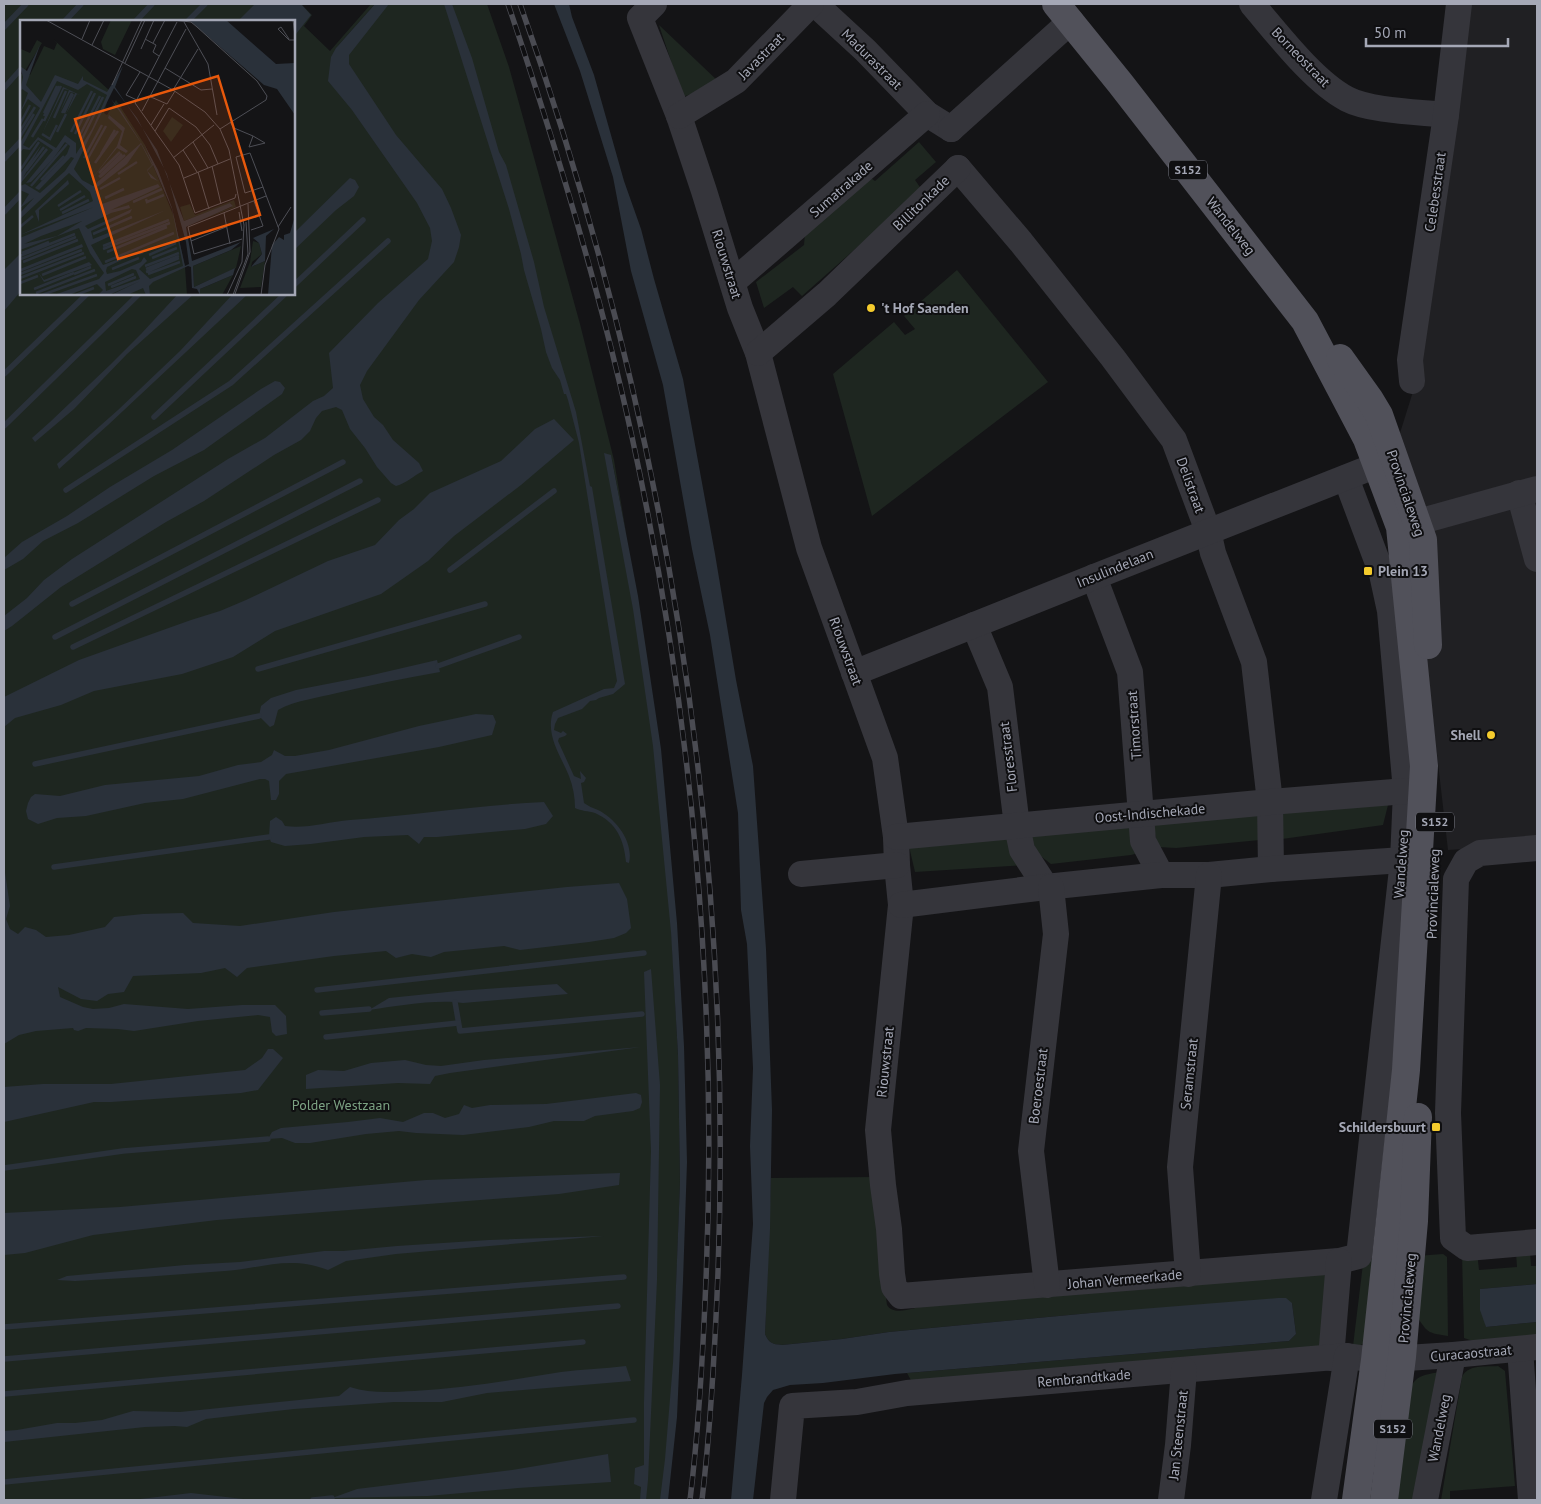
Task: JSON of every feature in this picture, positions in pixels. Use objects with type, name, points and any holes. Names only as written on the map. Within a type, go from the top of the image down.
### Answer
[{"type":"main road","name":"Wandelweg","points":[[1063,12],[1305,320],[1367,439],[1377,465]]},
{"type":"main road","name":"Provincialeweg","points":[[1305,320],[1333,348],[1379,415],[1408,525],[1424,766],[1406,1070],[1375,1360],[1356,1500]]},
{"type":"main road","name":"Provincialeweg","points":[[1377,465],[1408,525],[1423,540],[1435,767],[1434,905],[1416,1138],[1414,1221],[1402,1357],[1384,1500]]},
{"type":"street","name":"Riouwstraat","points":[[654,4],[640,18],[679,116],[740,308],[758,353],[809,548],[885,758],[896,837],[901,905],[878,1130],[894,1287]]},
{"type":"street","name":"Javastraat","points":[[679,116],[736,81],[811,4]]},
{"type":"street","name":"Madurastraat","points":[[815,4],[865,50],[927,114]]},
{"type":"street","name":"Borneostraat","points":[[1252,4],[1308,68],[1328,86],[1348,99],[1370,106],[1446,115]]},
{"type":"street","name":"Celebesstraat","points":[[1412,381],[1410,360],[1446,115],[1460,4]]},
{"type":"street","points":[[927,114],[951,129],[1063,12]]},
{"type":"street","name":"Sumatrakade","points":[[733,282],[927,114]]},
{"type":"street","name":"Billitonkade","points":[[758,353],[827,294],[958,168],[951,129]]},
{"type":"street","name":"Delistraat","points":[[958,168],[1021,242],[1113,358],[1174,440],[1208,532],[1213,553],[1254,662],[1270,802],[1271,868]]},
{"type":"street","name":"Insulindelaan","points":[[854,673],[1377,465]]},
{"type":"street","name":"Wandelweg","points":[[1324,1500],[1349,1259],[1403,860],[1406,791],[1390,611],[1382,574],[1346,478]]},
{"type":"street","points":[[1408,525],[1528,491],[1537,559]]},
{"type":"street","name":"Timorstraat","points":[[1094,576],[1130,672],[1143,841],[1161,875]]},
{"type":"street","name":"Floresstraat","points":[[974,625],[1000,687],[1017,826],[1022,850],[1048,887]]},
{"type":"street","name":"Oost-Indischekade","points":[[896,837],[1406,791]]},
{"type":"street","points":[[1537,848],[1480,854],[1466,860],[1456,879],[1448,1113],[1453,1238],[1467,1248],[1537,1242]]},
{"type":"street","points":[[901,905],[1161,875],[1209,875],[1271,868],[1403,860]]},
{"type":"street","points":[[801,874],[897,865]]},
{"type":"street","name":"Seramstraat","points":[[1188,1274],[1180,1167],[1209,875]]},
{"type":"street","name":"Boeroestraat","points":[[1047,1285],[1031,1151],[1056,934],[1048,887]]},
{"type":"street","name":"Johan Vermeerkade","points":[[894,1287],[901,1296],[1188,1274],[1349,1259]]},
{"type":"street","points":[[1529,1348],[1531,1500]]},
{"type":"street","name":"Curacaostraat","points":[[1375,1360],[1529,1348]]},
{"type":"street","name":"Wandelweg","points":[[1425,1500],[1453,1355]]},
{"type":"street","name":"Rembrandtkade","points":[[783,1500],[792,1406],[858,1402],[907,1393],[1339,1357],[1375,1360]]},
{"type":"street","name":"Jan Steenstraat","points":[[1171,1500],[1184,1370]]},
{"type":"shaded area","points":[[255,4],[301,4],[311,15],[295,34],[295,20],[239,20]]},
{"type":"shaded area","points":[[375,4],[389,4],[349,55],[349,64],[396,135],[442,189],[461,235],[454,262],[419,300],[367,371],[360,385],[363,399],[374,417],[383,425],[393,440],[419,463],[423,471],[396,486],[377,467],[350,429],[342,410],[336,407],[322,411],[316,418],[310,431],[301,440],[61,587],[4,631],[4,616],[27,598],[44,580],[72,559],[228,459],[265,438],[313,401],[324,396],[333,388],[329,353],[378,303],[428,259],[432,241],[430,228],[417,203],[352,110],[328,81],[331,57],[336,48]]},
{"type":"shaded area","points":[[444,4],[452,4],[472,58],[499,152],[506,165],[534,262],[544,307],[576,412],[590,486],[592,487],[625,684],[613,694],[590,701],[582,709],[558,718],[554,730],[561,733],[563,731],[567,734],[559,738],[558,741],[574,776],[581,779],[580,771],[586,778],[581,783],[584,803],[605,814],[617,825],[629,847],[629,863],[626,862],[621,839],[614,827],[603,817],[595,813],[575,808],[574,792],[552,737],[551,721],[553,712],[604,689],[614,688],[617,681],[579,443],[566,394],[564,394],[560,380],[552,368],[546,352],[509,209]]},
{"type":"shaded area","points":[[554,4],[569,4],[594,75],[624,181],[641,229],[683,379],[753,766],[766,949],[772,1110],[766,1337],[771,1342],[782,1345],[889,1332],[1091,1313],[1286,1298],[1292,1303],[1296,1334],[1289,1341],[895,1374],[790,1385],[773,1390],[764,1403],[753,1500],[731,1500],[753,1224],[750,1146],[753,1068],[747,944],[741,910],[738,813],[710,635],[692,549],[663,385],[631,271],[613,177],[580,71]]},
{"type":"shaded area","points":[[1467,4],[1537,4],[1537,844],[1448,850],[1400,433],[1416,382]]},
{"type":"shaded area","points":[[350,178],[355,180],[359,187],[354,196],[336,210],[295,249],[295,232]]},
{"type":"shaded area","points":[[20,254],[20,292],[4,311],[4,270]]},
{"type":"shaded area","points":[[177,295],[193,295],[127,354],[74,409],[35,442],[32,438],[141,334]]},
{"type":"shaded area","points":[[232,295],[247,295],[59,469],[57,464],[118,410],[180,351]]},
{"type":"shaded area","points":[[275,381],[280,382],[285,388],[282,394],[204,450],[154,476],[78,523],[43,541],[23,559],[4,570],[4,558],[22,542],[172,450]]},
{"type":"shaded area","points":[[554,419],[574,440],[521,485],[454,536],[428,561],[381,594],[275,631],[233,657],[182,674],[94,691],[61,705],[15,718],[4,727],[4,697],[79,660],[220,611],[328,561],[375,545],[399,520],[414,509],[430,493],[501,461],[535,429]]},
{"type":"shaded area","points":[[604,453],[611,455],[638,596],[661,749],[677,923],[684,1046],[687,1162],[677,1417],[668,1500],[660,1500],[673,1363],[680,1182],[678,1055],[671,932],[653,746],[633,609]]},
{"type":"shaded area","points":[[437,660],[440,672],[363,687],[292,704],[278,710],[274,725],[270,727],[259,716],[261,706],[271,698],[296,690]]},
{"type":"shaded area","points":[[476,714],[493,715],[496,722],[492,735],[439,747],[286,774],[279,781],[279,794],[276,800],[271,800],[269,781],[260,779],[183,799],[145,803],[86,816],[57,818],[38,824],[28,819],[26,811],[31,797],[35,794],[60,796],[105,785],[199,776],[238,765],[261,762],[272,755],[274,750],[285,756],[295,756],[329,750],[419,726]]},
{"type":"shaded area","points":[[544,802],[553,816],[546,824],[525,829],[424,837],[419,844],[408,835],[364,837],[285,846],[271,842],[269,837],[270,821],[276,817],[285,826],[301,827],[350,820]]},
{"type":"shaded area","points":[[4,866],[10,906],[6,919],[10,929],[18,934],[25,927],[36,930],[46,937],[69,935],[105,927],[114,917],[143,914],[183,913],[193,923],[240,926],[334,912],[619,883],[627,899],[631,928],[626,933],[614,938],[520,950],[504,946],[444,952],[431,957],[412,954],[396,958],[386,951],[247,968],[237,977],[225,968],[201,973],[133,976],[124,992],[108,994],[97,1001],[81,999],[58,987],[60,997],[83,1007],[93,1009],[109,1008],[124,1004],[188,1009],[242,1005],[275,1005],[286,1016],[287,1034],[276,1036],[272,1032],[270,1017],[258,1015],[198,1021],[134,1031],[86,1028],[78,1031],[73,1028],[36,1031],[19,1035],[4,1044]]},
{"type":"shaded area","points":[[651,969],[660,1085],[657,1280],[648,1480],[646,1500],[640,1500],[641,1487],[634,1484],[635,1468],[644,1465],[651,1151],[644,972]]},
{"type":"shaded area","points":[[557,984],[568,994],[463,1003],[429,1002],[369,1010],[389,998]]},
{"type":"shaded area","points":[[641,1047],[450,1073],[435,1076],[430,1084],[398,1083],[306,1089],[306,1075],[318,1070],[344,1071],[371,1063],[405,1060],[441,1066],[484,1060]]},
{"type":"shaded area","points":[[268,1049],[273,1049],[283,1058],[258,1090],[241,1093],[94,1102],[4,1122],[4,1087],[43,1084],[111,1084],[245,1070],[262,1058]]},
{"type":"shaded area","points":[[636,1093],[641,1095],[642,1102],[640,1108],[633,1111],[595,1116],[584,1121],[554,1121],[529,1127],[463,1135],[399,1131],[310,1143],[295,1143],[282,1138],[268,1139],[272,1132],[281,1128],[380,1118],[403,1122],[424,1113],[433,1113],[445,1118],[459,1114],[464,1105],[472,1108],[490,1105],[546,1104]]},
{"type":"shaded area","points":[[620,1173],[619,1185],[559,1194],[217,1220],[93,1235],[25,1253],[4,1255],[4,1213],[120,1207],[426,1180]]},
{"type":"shaded area","points":[[604,1236],[396,1254],[346,1261],[328,1270],[301,1263],[289,1263],[206,1272],[75,1281],[57,1280],[67,1276],[240,1262],[324,1251],[489,1240]]},
{"type":"shaded area","points":[[1537,1284],[1537,1322],[1486,1327],[1480,1310],[1480,1289]]},
{"type":"shaded area","points":[[626,1366],[631,1381],[487,1393],[442,1402],[394,1402],[294,1409],[206,1419],[187,1427],[145,1427],[4,1442],[4,1431],[57,1423],[102,1420],[133,1411],[180,1412],[339,1396],[350,1387],[382,1392],[433,1390],[569,1371]]},
{"type":"shaded area","points":[[608,1454],[611,1482],[428,1496],[332,1498],[357,1489],[512,1470]]},
{"type":"shaded area","points":[[191,1493],[252,1500],[132,1500]]},
{"type":"green space","name":"Polder Westzaan","points":[[4,4],[301,4],[312,15],[304,26],[330,51],[371,4],[375,4],[336,48],[389,4],[487,4],[509,67],[580,324],[614,460],[627,539],[611,455],[644,656],[668,866],[678,1055],[680,1182],[672,1400],[662,1500],[4,1500]]},
{"type":"green space","points":[[659,25],[720,83],[683,97]]},
{"type":"green space","points":[[919,142],[936,162],[915,180],[922,190],[802,296],[793,287],[764,308],[756,282],[804,245],[805,233],[871,178],[875,181]]},
{"type":"green space","points":[[957,270],[1048,382],[872,516],[833,374],[894,322],[905,335],[915,329],[904,316]]},
{"type":"green space","points":[[1389,801],[1383,825],[1282,839],[1282,811]]},
{"type":"green space","points":[[1260,810],[1260,840],[1176,848],[1158,847],[1152,820]]},
{"type":"green space","points":[[1135,820],[1142,852],[1131,855],[1051,864],[1038,854],[1028,831]]},
{"type":"green space","points":[[1012,830],[1024,865],[915,872],[908,842]]},
{"type":"green space","points":[[875,1177],[875,1211],[887,1305],[890,1309],[900,1311],[927,1305],[1323,1273],[1327,1278],[1319,1349],[914,1386],[907,1373],[1289,1341],[1296,1334],[1292,1303],[1091,1313],[889,1332],[782,1345],[771,1343],[765,1334],[771,1178]]},
{"type":"green space","points":[[1477,1252],[1479,1270],[1517,1267],[1516,1253],[1530,1252],[1531,1266],[1537,1266],[1537,1284],[1481,1289],[1486,1327],[1537,1322],[1537,1336],[1473,1341],[1464,1338],[1462,1253]]},
{"type":"green space","points":[[1443,1254],[1447,1257],[1448,1336],[1430,1332],[1418,1318],[1416,1256]]},
{"type":"green space","points":[[1378,1259],[1367,1340],[1361,1345],[1353,1346],[1363,1264],[1366,1260]]},
{"type":"green space","points":[[1498,1366],[1505,1371],[1515,1486],[1450,1491],[1450,1500],[1441,1500],[1462,1377],[1468,1370],[1473,1368]]},
{"type":"green space","points":[[1439,1372],[1418,1500],[1396,1500],[1406,1393],[1420,1377]]},
{"type":"waterway","points":[[4,27],[26,4]]},
{"type":"waterway","points":[[66,20],[81,4]]},
{"type":"waterway","points":[[137,20],[152,4]]},
{"type":"waterway","points":[[189,20],[205,4]]},
{"type":"waterway","points":[[4,88],[20,70]]},
{"type":"waterway","points":[[4,159],[20,142]]},
{"type":"waterway","points":[[4,212],[20,195]]},
{"type":"waterway","points":[[295,284],[363,220]]},
{"type":"waterway","points":[[66,490],[231,383],[388,241]]},
{"type":"waterway","points":[[4,374],[86,295]]},
{"type":"waterway","points":[[4,426],[138,295]]},
{"type":"waterway","points":[[154,417],[284,295]]},
{"type":"waterway","points":[[72,604],[343,462]]},
{"type":"waterway","points":[[55,637],[360,481]]},
{"type":"waterway","points":[[450,570],[554,491]]},
{"type":"waterway","points":[[73,647],[378,500]]},
{"type":"waterway","points":[[258,669],[485,604]]},
{"type":"waterway","points":[[438,666],[519,637]]},
{"type":"waterway","points":[[35,764],[259,716]]},
{"type":"waterway","points":[[54,867],[269,837]]},
{"type":"waterway","points":[[317,990],[644,953]]},
{"type":"waterway","points":[[455,1002],[460,1031],[642,1014]]},
{"type":"waterway","points":[[322,1013],[369,1009]]},
{"type":"waterway","points":[[326,1037],[458,1023]]},
{"type":"waterway","points":[[4,1168],[123,1151],[268,1139]]},
{"type":"waterway","points":[[4,1327],[624,1277]]},
{"type":"waterway","points":[[4,1359],[618,1306]]},
{"type":"waterway","points":[[4,1394],[583,1342]]},
{"type":"waterway","points":[[4,1482],[634,1420]]},
{"type":"waterway","points":[[313,1500],[332,1498]]},
{"type":"railway","points":[[508,4],[576,219],[606,327],[632,437],[653,541],[671,645],[685,750],[704,962],[709,1173],[702,1362],[690,1500]]},
{"type":"railway","points":[[520,4],[571,157],[614,313],[650,470],[679,629],[700,789],[714,949],[720,1111],[717,1300],[710,1414],[702,1500]]},
{"type":"place","name":"'t Hof Saenden","points":[[871,308]]},
{"type":"place","name":"Plein 13","points":[[1368,571]]},
{"type":"place","name":"Shell","points":[[1491,735]]},
{"type":"place","name":"Schildersbuurt","points":[[1436,1127]]}]
